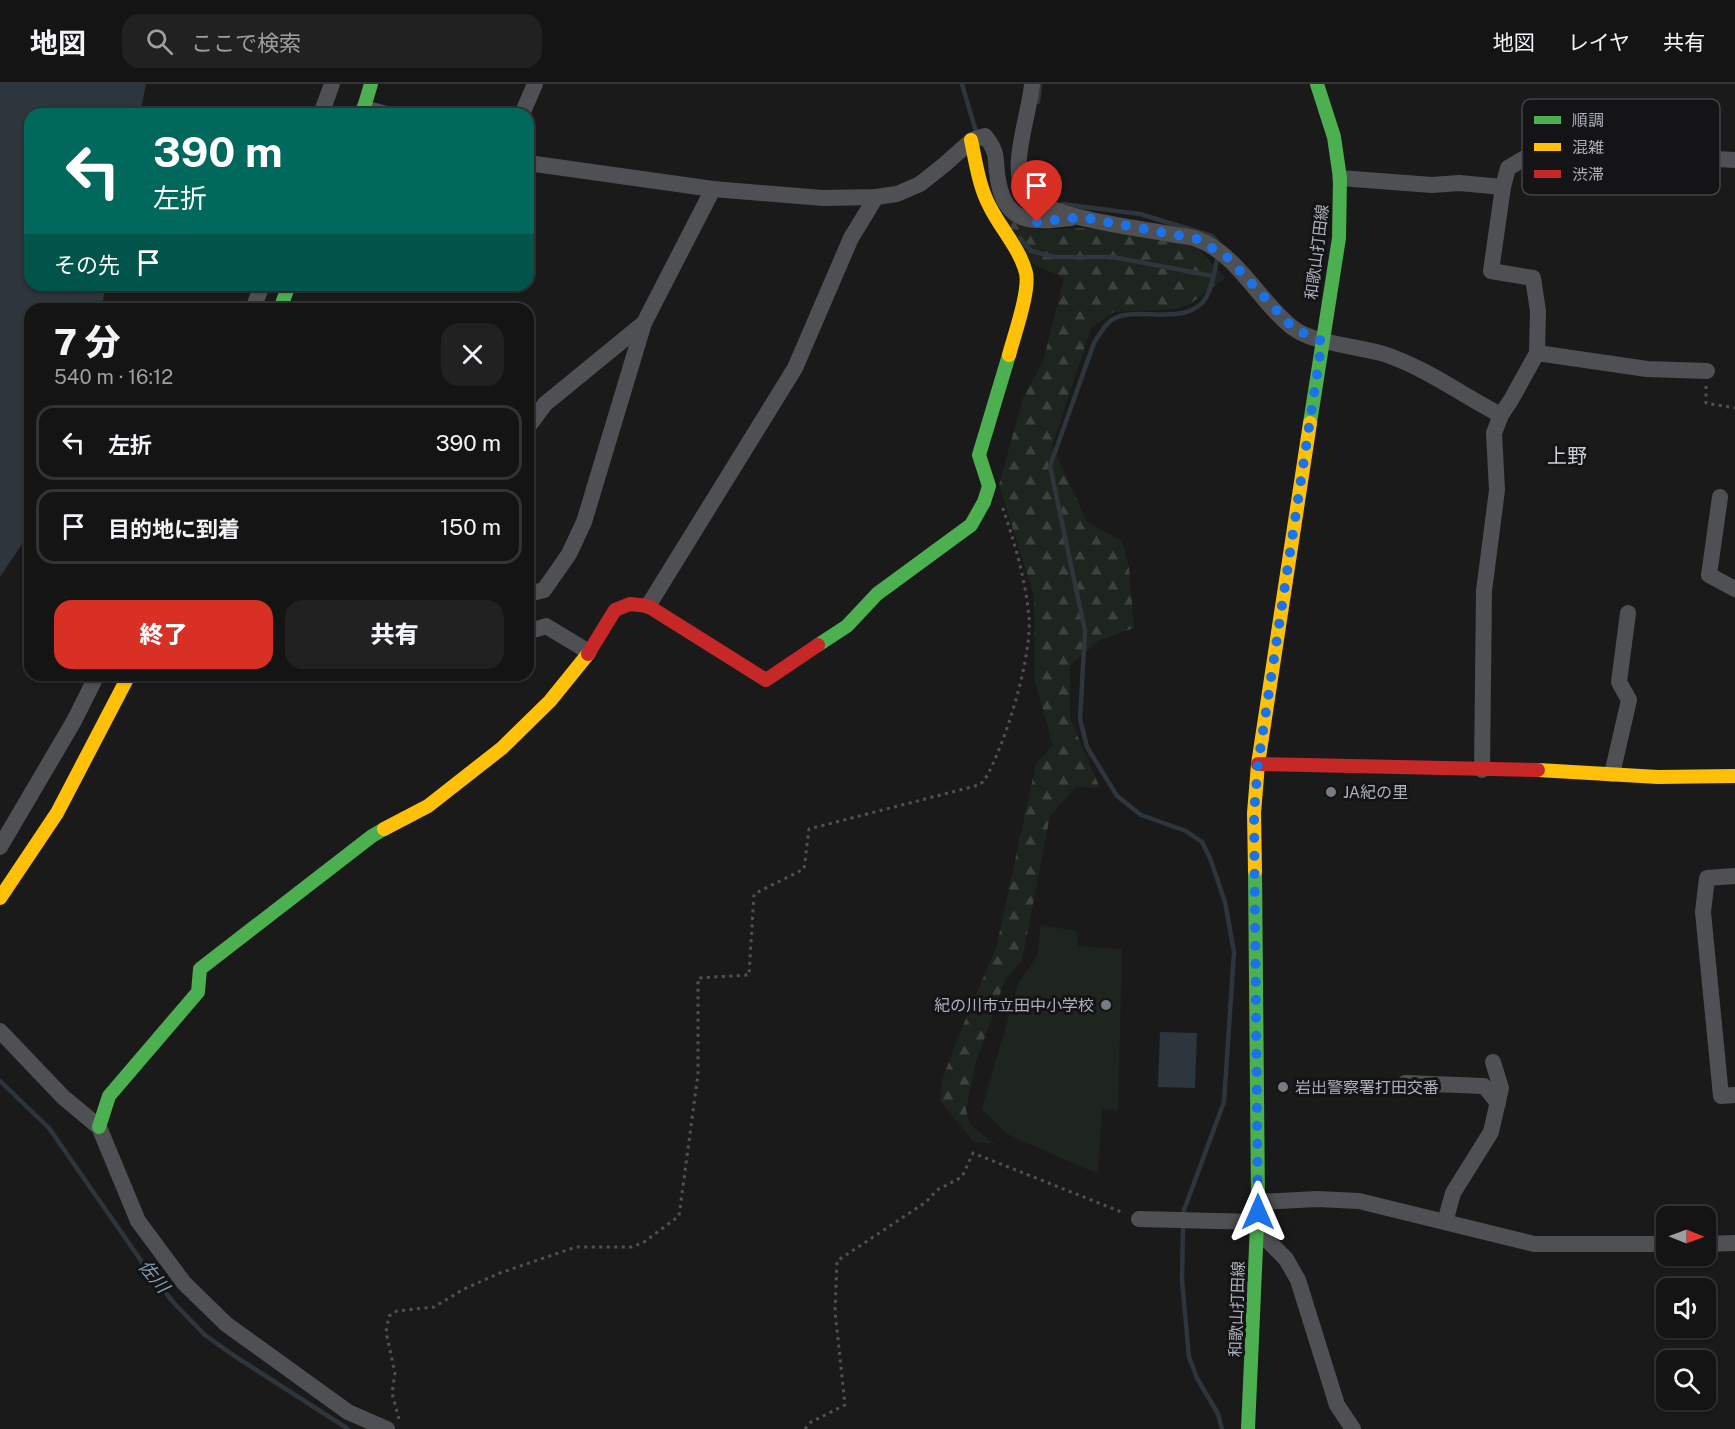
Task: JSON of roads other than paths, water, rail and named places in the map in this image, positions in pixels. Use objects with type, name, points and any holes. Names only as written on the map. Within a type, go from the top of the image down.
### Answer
[{"type":"street","points":[[323,108],[332,84]]},
{"type":"street","points":[[364,108],[371,84]]},
{"type":"street","points":[[525,108],[535,84]]},
{"type":"street","points":[[1032,84],[1018,177],[1024,191],[1035,202],[1081,217],[1197,239],[1227,257],[1294,329],[1322,341],[1383,354],[1416,367],[1501,414]]},
{"type":"street","name":"和歌山打田線","points":[[1248,1429],[1258,1202],[1254,813],[1258,764],[1339,238],[1340,178],[1334,137],[1317,84]]},
{"type":"street","points":[[534,164],[713,189],[823,198],[876,197],[897,194],[920,184],[971,140],[986,136],[995,148],[998,182],[1007,206],[1017,216],[1037,222],[1081,217]]},
{"type":"street","points":[[99,1126],[109,1096],[198,992],[200,969],[372,836],[428,806],[502,748],[550,700],[589,652],[615,610],[630,604],[648,606],[766,680],[847,626],[877,594],[971,525],[984,502],[989,486],[979,455],[1004,375],[1025,292],[1026,274],[1016,251],[990,206],[979,179],[971,140]]},
{"type":"street","points":[[1720,159],[1735,160]]},
{"type":"street","points":[[1482,770],[1484,591],[1497,490],[1494,433],[1501,414],[1537,353],[1538,311],[1533,278],[1491,271],[1503,187],[1508,168],[1522,160]]},
{"type":"street","points":[[1340,178],[1432,185],[1459,183],[1503,187]]},
{"type":"street","points":[[534,592],[544,590],[569,554],[584,522],[644,323],[713,189]]},
{"type":"street","points":[[648,606],[795,368],[851,238],[876,197]]},
{"type":"street","points":[[534,418],[544,404],[644,323]]},
{"type":"street","points":[[1537,353],[1620,366],[1707,371]]},
{"type":"street","points":[[1720,497],[1710,575],[1735,589]]},
{"type":"street","points":[[1612,774],[1629,700],[1619,682],[1628,613]]},
{"type":"street","points":[[534,630],[546,626],[589,652]]},
{"type":"street","points":[[0,847],[74,721],[94,681]]},
{"type":"street","points":[[0,898],[57,813],[126,681]]},
{"type":"street","points":[[1258,764],[1565,771],[1658,777],[1735,776]]},
{"type":"street","points":[[1735,876],[1707,878],[1703,912],[1721,1096],[1735,1095]]},
{"type":"street","points":[[0,1031],[63,1097],[99,1126],[138,1221],[184,1283],[235,1331],[348,1412],[394,1427]]},
{"type":"street","points":[[1445,1222],[1453,1193],[1491,1132],[1501,1088],[1493,1062]]},
{"type":"street","points":[[1405,1083],[1484,1086],[1498,1103]]},
{"type":"street","points":[[1258,1202],[1317,1199],[1359,1201],[1534,1244],[1656,1244]]},
{"type":"street","points":[[1139,1219],[1257,1226],[1286,1259],[1298,1280],[1337,1405],[1353,1429]]},
{"type":"street","points":[[1716,1244],[1735,1243]]},
{"type":"waterway","points":[[962,84],[977,135]]},
{"type":"waterway","points":[[1038,102],[1040,84]]},
{"type":"waterway","points":[[1062,204],[1140,214],[1212,236],[1218,242]]},
{"type":"waterway","points":[[1020,238],[1031,251],[1054,257],[1113,257],[1213,276]]},
{"type":"waterway","points":[[1183,1216],[1224,1102],[1234,952],[1225,902],[1202,842],[1186,831],[1141,815],[1117,796],[1087,747],[1080,719],[1085,631],[1050,466],[1094,343],[1105,326],[1111,320],[1125,315],[1177,314],[1199,306],[1209,291],[1218,255]]},
{"type":"waterway","name":"佐川","points":[[0,1081],[49,1128],[144,1265],[173,1302],[205,1335],[348,1429]]},
{"type":"waterway","points":[[1183,1224],[1182,1280],[1189,1357],[1197,1378],[1218,1414],[1222,1429]]},
{"type":"place","name":"JA紀の里","points":[[1331,792]]},
{"type":"place","name":"紀の川市立田中小学校","points":[[1106,1005]]},
{"type":"place","name":"岩出警察署打田交番","points":[[1283,1087]]},
{"type":"district","name":"上野","points":[[1567,456]]}]
